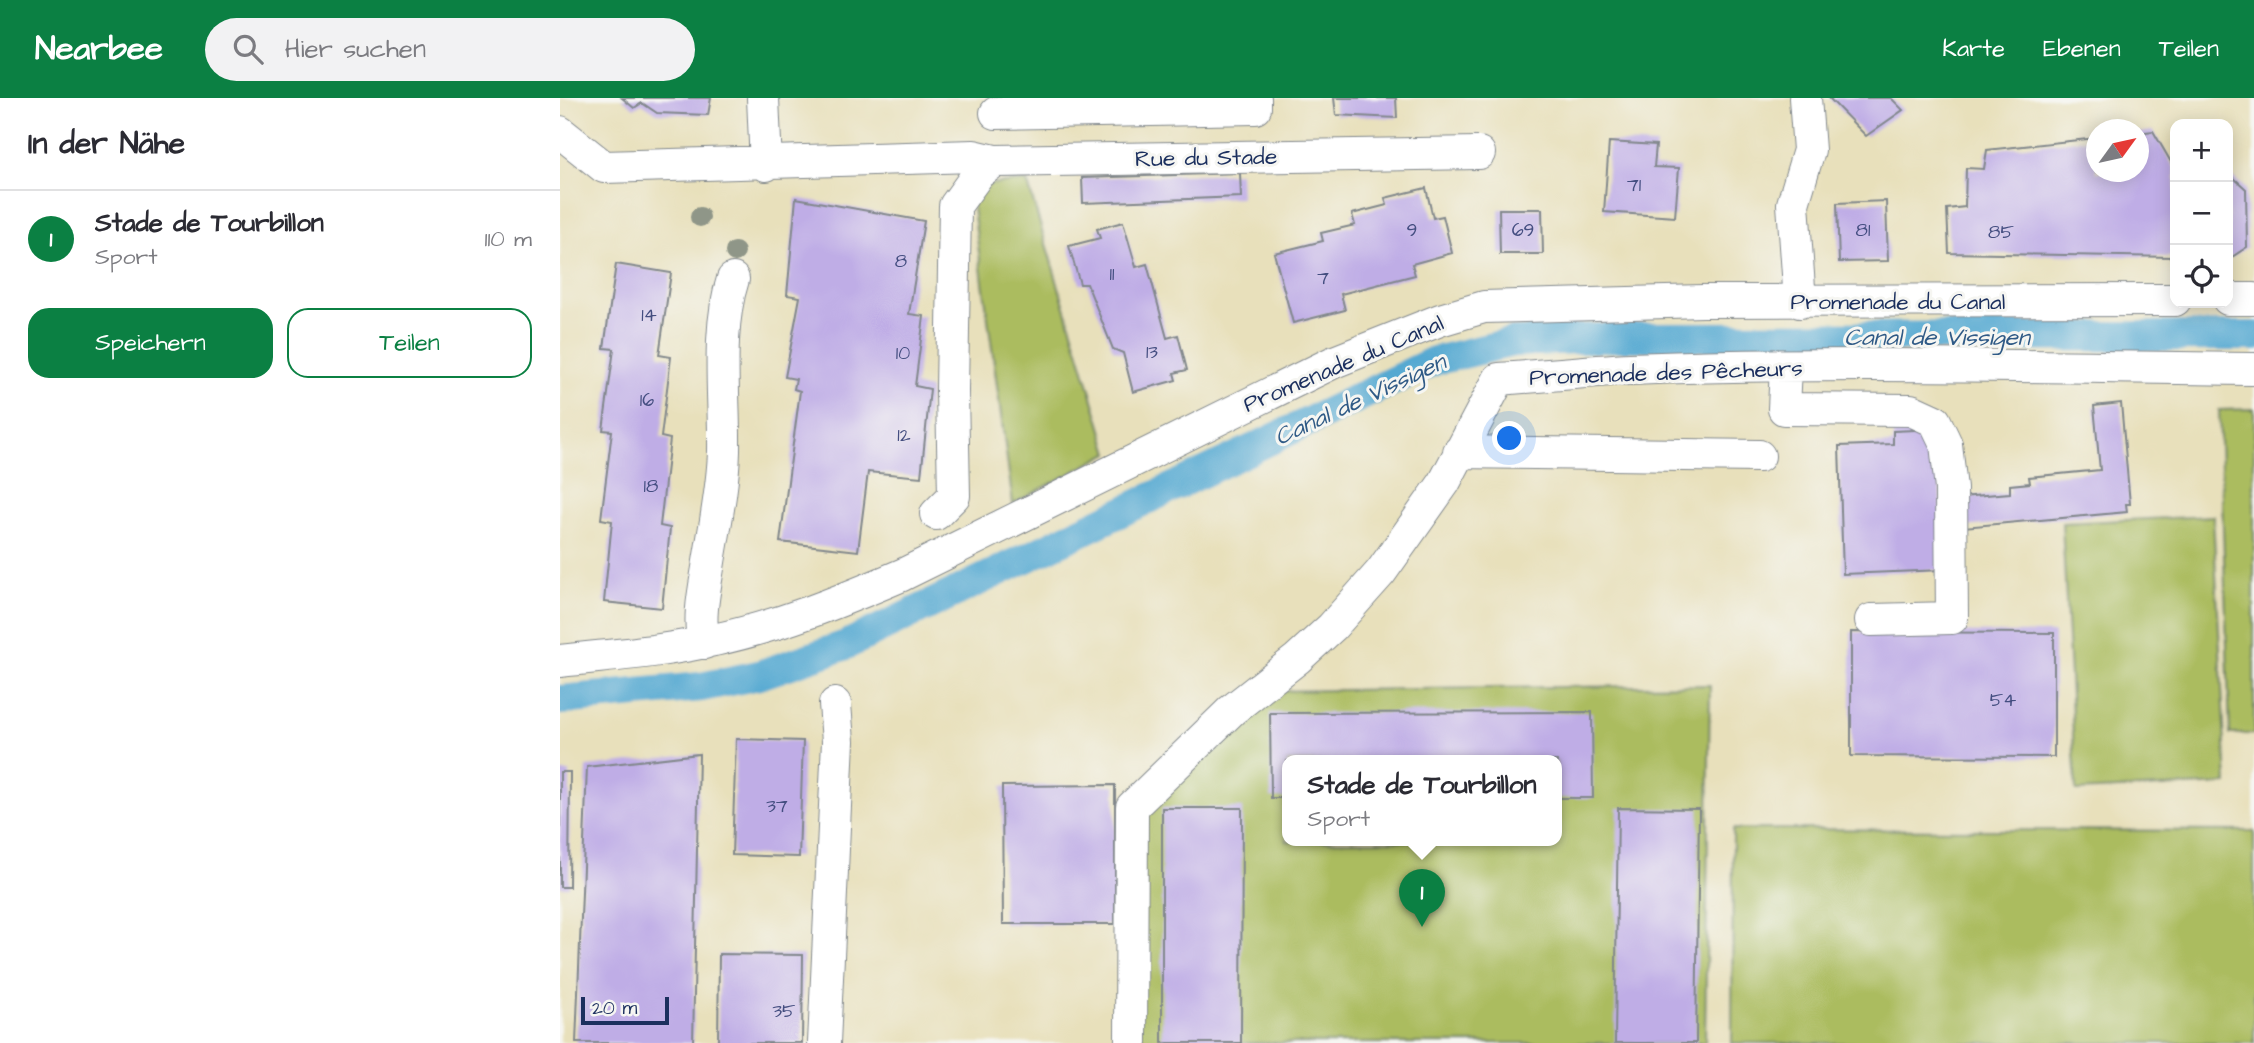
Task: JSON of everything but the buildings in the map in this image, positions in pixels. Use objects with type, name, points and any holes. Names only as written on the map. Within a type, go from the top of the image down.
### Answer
[{"type":"street","points":[[763,98],[766,165]]},
{"type":"street","points":[[936,514],[954,496],[952,391],[955,206],[979,173],[995,161],[995,106],[1255,108],[1255,98]]},
{"type":"street","points":[[1800,302],[1793,204],[1809,150],[1805,98]]},
{"type":"street","name":"Rue du Stade","points":[[560,132],[604,167],[766,165],[974,156],[995,161],[1479,153]]},
{"type":"street","points":[[704,643],[701,632],[703,599],[724,456],[724,350],[728,295],[733,279]]},
{"type":"street","points":[[2233,299],[2254,299]]},
{"type":"street","name":"Promenade du Canal","points":[[560,661],[704,643],[793,618],[890,580],[1334,362],[1458,314],[1484,307],[2170,300]]},
{"type":"street","points":[[1786,366],[1784,409],[1910,410],[1935,421],[1946,444],[1951,489],[1952,618],[1871,620]]},
{"type":"street","name":"Promenade des Pêcheurs","points":[[1459,452],[1499,379],[1630,369],[1786,366],[2254,369]]},
{"type":"street","points":[[1131,1043],[1132,807],[1232,710],[1297,659],[1332,627],[1381,572],[1444,483],[1459,452],[1759,456]]},
{"type":"street","points":[[824,1043],[838,741],[835,704]]},
{"type":"green space","points":[[1027,181],[1109,453],[1013,504],[970,186]]},
{"type":"green space","points":[[2254,409],[2254,734],[2230,734],[2219,410]]},
{"type":"green space","points":[[2213,516],[2227,784],[2076,791],[2062,523]]},
{"type":"green space","points":[[1710,685],[1705,1043],[1138,1043],[1138,811],[1269,691]]},
{"type":"green space","points":[[1733,829],[2254,831],[2254,1043],[1732,1043]]},
{"type":"waterway","name":"Canal de Vissigen","points":[[560,700],[701,687],[759,675],[846,645],[1434,361],[1513,342],[1619,337],[2254,336]]},
{"type":"place","name":"Stade de Tourbillon","points":[[1422,927]]}]
